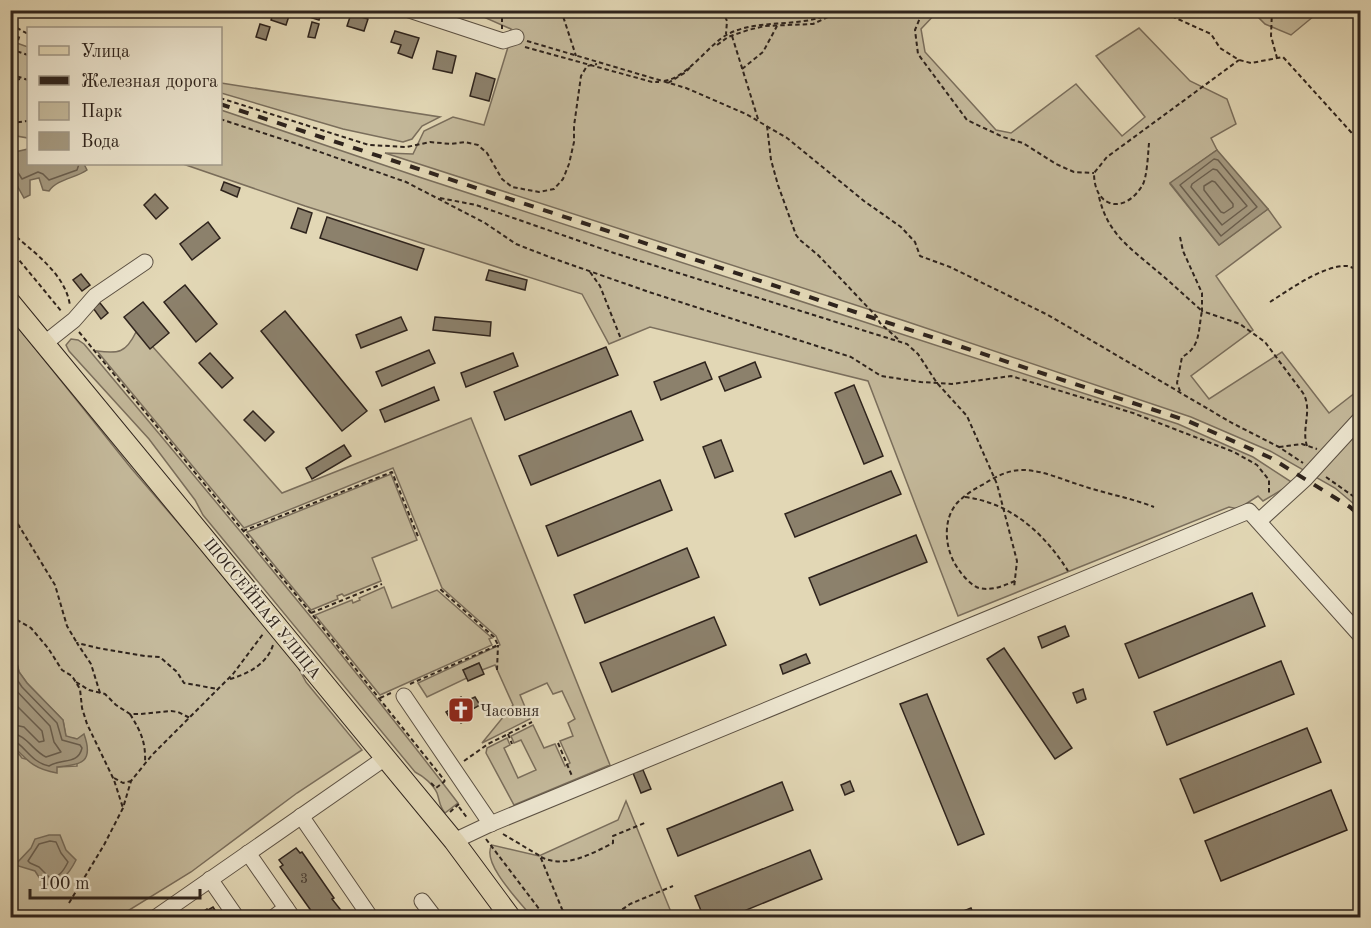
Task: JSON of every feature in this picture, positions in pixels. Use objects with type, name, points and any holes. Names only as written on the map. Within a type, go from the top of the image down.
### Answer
[{"type":"main road","name":"ШОССЕЙНАЯ УЛИЦА","points":[[10,302],[454,841],[511,918]]},
{"type":"street","points":[[409,10],[515,42]]},
{"type":"street","points":[[45,343],[71,323],[95,296],[145,262]]},
{"type":"street","points":[[1259,521],[1314,470],[1360,419]]},
{"type":"street","points":[[454,841],[485,826],[1249,511],[1360,635]]},
{"type":"street","points":[[399,692],[485,826]]},
{"type":"street","points":[[155,918],[386,758]]},
{"type":"street","points":[[301,816],[371,918]]},
{"type":"street","points":[[248,853],[290,913],[273,918]]},
{"type":"street","points":[[210,879],[237,918]]},
{"type":"street","points":[[422,901],[435,918]]},
{"type":"path","points":[[561,10],[576,56]]},
{"type":"path","points":[[722,10],[727,21],[725,40]]},
{"type":"path","points":[[515,42],[652,82],[669,80],[678,76],[726,35],[752,25],[805,21],[831,14],[837,10]]},
{"type":"path","points":[[668,83],[686,72],[709,50],[732,36],[765,26],[813,24],[843,10]]},
{"type":"path","points":[[899,10],[922,14],[928,14],[934,10]]},
{"type":"path","points":[[1158,10],[1211,34],[1220,48],[1239,60],[1251,63],[1283,57],[1360,142]]},
{"type":"path","points":[[1272,10],[1271,36],[1277,58]]},
{"type":"path","points":[[1352,10],[1360,28]]},
{"type":"path","points":[[922,14],[915,30],[918,54],[967,120],[1003,137],[1023,143],[1056,164],[1074,172],[1094,173]]},
{"type":"path","points":[[10,24],[27,33]]},
{"type":"path","points":[[742,69],[763,52],[777,26]]},
{"type":"path","points":[[732,36],[758,120]]},
{"type":"path","points":[[515,42],[576,56],[686,88],[758,120],[787,138],[864,201],[901,227],[915,242],[920,256],[950,267],[1048,315],[1232,423],[1279,447],[1340,485],[1360,501]]},
{"type":"path","points":[[10,49],[27,55]]},
{"type":"path","points":[[1239,60],[1107,157],[1094,173],[1094,186],[1111,228],[1132,251],[1157,270],[1202,311],[1240,324],[1265,342],[1307,401],[1304,436],[1307,446]]},
{"type":"path","points":[[222,99],[369,144],[407,147],[430,142],[451,144],[465,142],[478,145],[487,153],[502,179],[512,187],[539,192],[554,189],[563,179],[570,164],[574,142],[581,76],[587,66],[600,63]]},
{"type":"path","points":[[10,74],[27,79]]},
{"type":"path","points":[[10,81],[22,78]]},
{"type":"path","points":[[10,123],[27,121]]},
{"type":"path","points":[[222,121],[395,178],[486,223],[516,244],[591,272],[851,357],[881,376],[952,384],[1011,376],[1133,413],[1234,452],[1257,465],[1269,480],[1269,498]]},
{"type":"path","points":[[767,126],[771,160],[796,235],[842,279],[880,323],[900,342]]},
{"type":"path","points":[[1099,196],[1109,204],[1123,203],[1134,196],[1144,183],[1149,143]]},
{"type":"path","points":[[437,198],[476,205],[614,253],[907,344],[918,354],[937,383],[967,416],[994,478],[1004,508],[1017,561],[1014,588]]},
{"type":"path","points":[[11,232],[10,249],[311,613],[445,782],[436,788],[431,783]]},
{"type":"path","points":[[11,232],[38,256],[65,287],[70,301],[71,323]]},
{"type":"path","points":[[1180,237],[1183,250],[1202,293],[1202,311],[1197,343],[1182,357],[1177,383],[1180,391]]},
{"type":"path","points":[[1270,302],[1306,280],[1328,270],[1346,266],[1360,270]]},
{"type":"path","points":[[591,272],[600,286],[621,339]]},
{"type":"path","points":[[1279,447],[1302,444],[1330,452]]},
{"type":"path","points":[[1015,581],[997,588],[978,588],[963,576],[954,563],[946,542],[947,522],[956,504],[994,478],[1020,470],[1040,471],[1154,507]]},
{"type":"path","points":[[243,531],[392,472],[419,539]]},
{"type":"path","points":[[964,497],[986,500],[1004,508],[1042,536],[1068,571]]},
{"type":"path","points":[[10,511],[55,585],[67,626],[92,664],[100,693]]},
{"type":"path","points":[[311,613],[382,584]]},
{"type":"path","points":[[440,589],[494,637],[498,645],[497,670]]},
{"type":"path","points":[[10,616],[31,628],[48,648],[62,670],[72,676],[80,689],[87,724],[113,778],[123,808]]},
{"type":"path","points":[[228,680],[242,675],[265,660],[271,650],[275,623]]},
{"type":"path","points":[[69,903],[123,808],[131,781],[228,680],[243,658],[275,623]]},
{"type":"path","points":[[77,643],[160,657],[177,672],[184,683],[218,689]]},
{"type":"path","points":[[380,698],[399,692],[498,645]]},
{"type":"path","points":[[75,681],[89,690],[105,694],[130,714],[146,746],[145,764]]},
{"type":"path","points":[[130,714],[171,711],[190,718]]},
{"type":"path","points":[[465,760],[488,744],[532,722]]},
{"type":"path","points":[[508,734],[512,744]]},
{"type":"path","points":[[558,743],[577,788]]},
{"type":"path","points":[[113,778],[123,783],[131,781]]},
{"type":"path","points":[[443,817],[462,803],[456,796]]},
{"type":"path","points":[[458,806],[485,826],[550,861],[568,862],[598,850],[613,843],[613,836],[647,822]]},
{"type":"path","points":[[485,826],[492,845],[546,918]]},
{"type":"path","points":[[540,856],[568,918]]},
{"type":"path","points":[[610,918],[630,904],[673,886]]},
{"type":"green space","points":[[481,11],[938,11],[921,29],[925,52],[996,130],[1011,133],[1076,84],[1122,136],[1145,117],[1096,56],[1139,28],[1190,81],[1227,99],[1236,124],[1211,138],[1217,150],[1170,184],[1219,245],[1268,209],[1281,227],[1216,276],[1253,330],[1191,376],[1209,399],[1282,352],[1329,413],[1360,389],[1360,509],[1335,488],[1270,451],[1191,417],[905,321],[385,153],[413,154],[424,131],[453,117],[484,125],[508,47],[511,29],[479,15]]},
{"type":"green space","points":[[1252,11],[1320,11],[1291,35],[1265,24]]},
{"type":"green space","points":[[11,41],[27,47],[27,138],[11,135]]},
{"type":"green space","points":[[222,83],[440,117],[422,126],[412,139],[403,142],[343,129],[222,93]]},
{"type":"green space","points":[[222,110],[419,177],[1178,424],[1253,457],[1293,483],[1263,501],[1258,496],[1238,509],[1229,507],[958,616],[868,381],[650,327],[609,344],[582,294],[305,206],[186,165],[222,165]]},
{"type":"green space","points":[[10,317],[131,468],[219,567],[297,665],[306,682],[362,750],[297,793],[191,872],[118,917],[11,917],[11,744],[22,758],[57,767],[77,766],[77,739],[66,737],[63,720],[27,683],[19,672],[16,659],[11,652]]},
{"type":"green space","points":[[136,332],[153,347],[282,493],[471,418],[610,765],[514,805],[486,753],[487,748],[507,738],[510,745],[504,748],[518,778],[536,770],[521,740],[514,743],[511,736],[533,725],[544,748],[555,744],[565,766],[570,763],[560,741],[573,736],[568,723],[575,719],[562,691],[553,694],[547,683],[520,695],[530,719],[482,743],[513,705],[495,665],[482,670],[479,663],[463,670],[467,678],[427,697],[418,683],[500,645],[496,636],[442,588],[393,468],[244,528],[97,351],[121,350],[129,344]]},
{"type":"green space","points":[[71,339],[84,344],[179,457],[413,744],[458,803],[445,813],[433,786],[415,772],[203,515],[195,500],[149,439],[69,351],[66,345]]},
{"type":"green space","points":[[391,474],[417,540],[372,558],[381,581],[344,596],[342,594],[337,596],[338,599],[311,610],[247,532]]},
{"type":"green space","points":[[384,587],[392,608],[437,590],[492,638],[489,639],[492,645],[380,695],[315,615],[352,600],[353,603]]},
{"type":"green space","points":[[626,801],[673,917],[532,917],[496,872],[490,852],[492,845],[539,856],[618,820]]},
{"type":"water","points":[[27,149],[27,165],[84,165],[87,170],[62,181],[49,191],[43,190],[39,178],[30,180],[30,195],[24,198],[14,180],[11,160],[15,152]]},
{"type":"water","points":[[1217,150],[1268,209],[1219,245],[1170,183]]},
{"type":"water","points":[[10,652],[16,659],[19,672],[27,683],[63,720],[66,736],[77,739],[84,734],[88,751],[84,760],[73,765],[57,767],[57,773],[31,763],[11,744]]},
{"type":"water","points":[[60,835],[66,850],[76,860],[63,878],[44,885],[35,871],[15,865],[31,848],[35,839]]},
{"type":"building","points":[[274,10],[291,10],[286,25],[271,20]]},
{"type":"building","points":[[308,10],[322,10],[319,20],[306,16]]},
{"type":"building","points":[[351,14],[368,19],[364,31],[347,26]]},
{"type":"building","points":[[312,22],[319,24],[315,38],[308,37]]},
{"type":"building","points":[[260,24],[270,27],[266,40],[256,37]]},
{"type":"building","points":[[395,31],[419,38],[412,58],[398,53],[401,45],[391,42]]},
{"type":"building","points":[[437,51],[456,56],[452,73],[433,69]]},
{"type":"building","points":[[476,73],[495,79],[489,101],[470,96]]},
{"type":"building","points":[[224,182],[240,188],[237,197],[221,190]]},
{"type":"building","points":[[155,194],[168,208],[156,219],[144,205]]},
{"type":"building","points":[[298,208],[312,213],[306,233],[291,228]]},
{"type":"building","points":[[327,217],[424,249],[417,270],[320,238]]},
{"type":"building","points":[[208,222],[220,238],[192,260],[180,244]]},
{"type":"building","points":[[489,270],[527,280],[525,290],[486,280]]},
{"type":"building","points":[[81,274],[90,285],[82,291],[73,280]]},
{"type":"building","points":[[185,285],[217,324],[196,342],[164,302]]},
{"type":"building","points":[[143,302],[169,333],[150,349],[124,317]]},
{"type":"building","points":[[100,303],[108,313],[101,319],[93,308]]},
{"type":"building","points":[[285,311],[367,411],[342,431],[261,331]]},
{"type":"building","points":[[401,317],[407,330],[361,348],[356,335]]},
{"type":"building","points":[[435,317],[491,322],[490,336],[433,330]]},
{"type":"building","points":[[606,347],[618,375],[505,420],[494,392]]},
{"type":"building","points":[[429,350],[435,363],[382,386],[376,372]]},
{"type":"building","points":[[210,353],[233,378],[222,388],[199,363]]},
{"type":"building","points":[[513,353],[518,366],[466,387],[461,373]]},
{"type":"building","points":[[705,362],[712,379],[661,400],[654,382]]},
{"type":"building","points":[[755,362],[761,377],[725,391],[719,377]]},
{"type":"building","points":[[854,385],[883,456],[864,464],[835,393]]},
{"type":"building","points":[[434,387],[439,400],[385,422],[380,410]]},
{"type":"building","points":[[253,411],[274,432],[265,441],[244,420]]},
{"type":"building","points":[[631,411],[643,440],[531,485],[519,456]]},
{"type":"building","points":[[721,440],[733,471],[715,478],[703,447]]},
{"type":"building","points":[[344,445],[351,456],[312,479],[306,468]]},
{"type":"building","points":[[891,471],[901,494],[795,537],[785,514]]},
{"type":"building","points":[[660,480],[672,510],[558,556],[546,526]]},
{"type":"building","points":[[916,535],[927,562],[820,605],[809,578]]},
{"type":"building","points":[[687,548],[699,577],[585,623],[574,595]]},
{"type":"building","points":[[1252,593],[1265,626],[1139,678],[1125,644]]},
{"type":"building","points":[[714,617],[726,645],[612,692],[600,663]]},
{"type":"building","points":[[1065,626],[1069,636],[1042,648],[1038,637]]},
{"type":"building","points":[[1004,648],[1072,748],[1055,759],[987,659]]},
{"type":"building","points":[[806,654],[810,663],[783,674],[780,665]]},
{"type":"building","points":[[1281,661],[1294,694],[1167,745],[1154,712]]},
{"type":"building","points":[[479,663],[484,674],[468,681],[463,670]]},
{"type":"building","points":[[1083,689],[1086,699],[1077,703],[1073,693]]},
{"type":"building","points":[[927,694],[984,834],[958,845],[900,704]]},
{"type":"building","name":"Часовня","points":[[461,697],[464,702],[475,697],[480,705],[469,711],[472,717],[461,723],[458,717],[451,720],[446,712],[453,708],[451,703]]},
{"type":"building","points":[[1307,728],[1321,762],[1194,813],[1180,779]]},
{"type":"building","points":[[643,770],[651,789],[641,793],[633,773]]},
{"type":"building","points":[[850,781],[854,791],[845,795],[841,785]]},
{"type":"building","points":[[782,782],[793,810],[678,856],[667,829]]},
{"type":"building","points":[[1331,790],[1347,830],[1221,881],[1205,841]]},
{"type":"building","points":[[296,848],[300,853],[302,852],[347,918],[319,918],[315,911],[312,912],[280,867],[283,865],[279,860]]},
{"type":"building","points":[[810,850],[822,879],[727,918],[704,918],[695,896]]},
{"type":"building","points":[[213,907],[220,918],[194,918],[207,909]]},
{"type":"building","points":[[971,908],[975,918],[951,918],[951,916]]},
{"type":"railway","points":[[10,36],[27,41]]},
{"type":"railway","points":[[222,105],[1188,421],[1271,458],[1350,507],[1360,516]]},
{"type":"place","name":"Часовня","points":[[461,710]]}]
